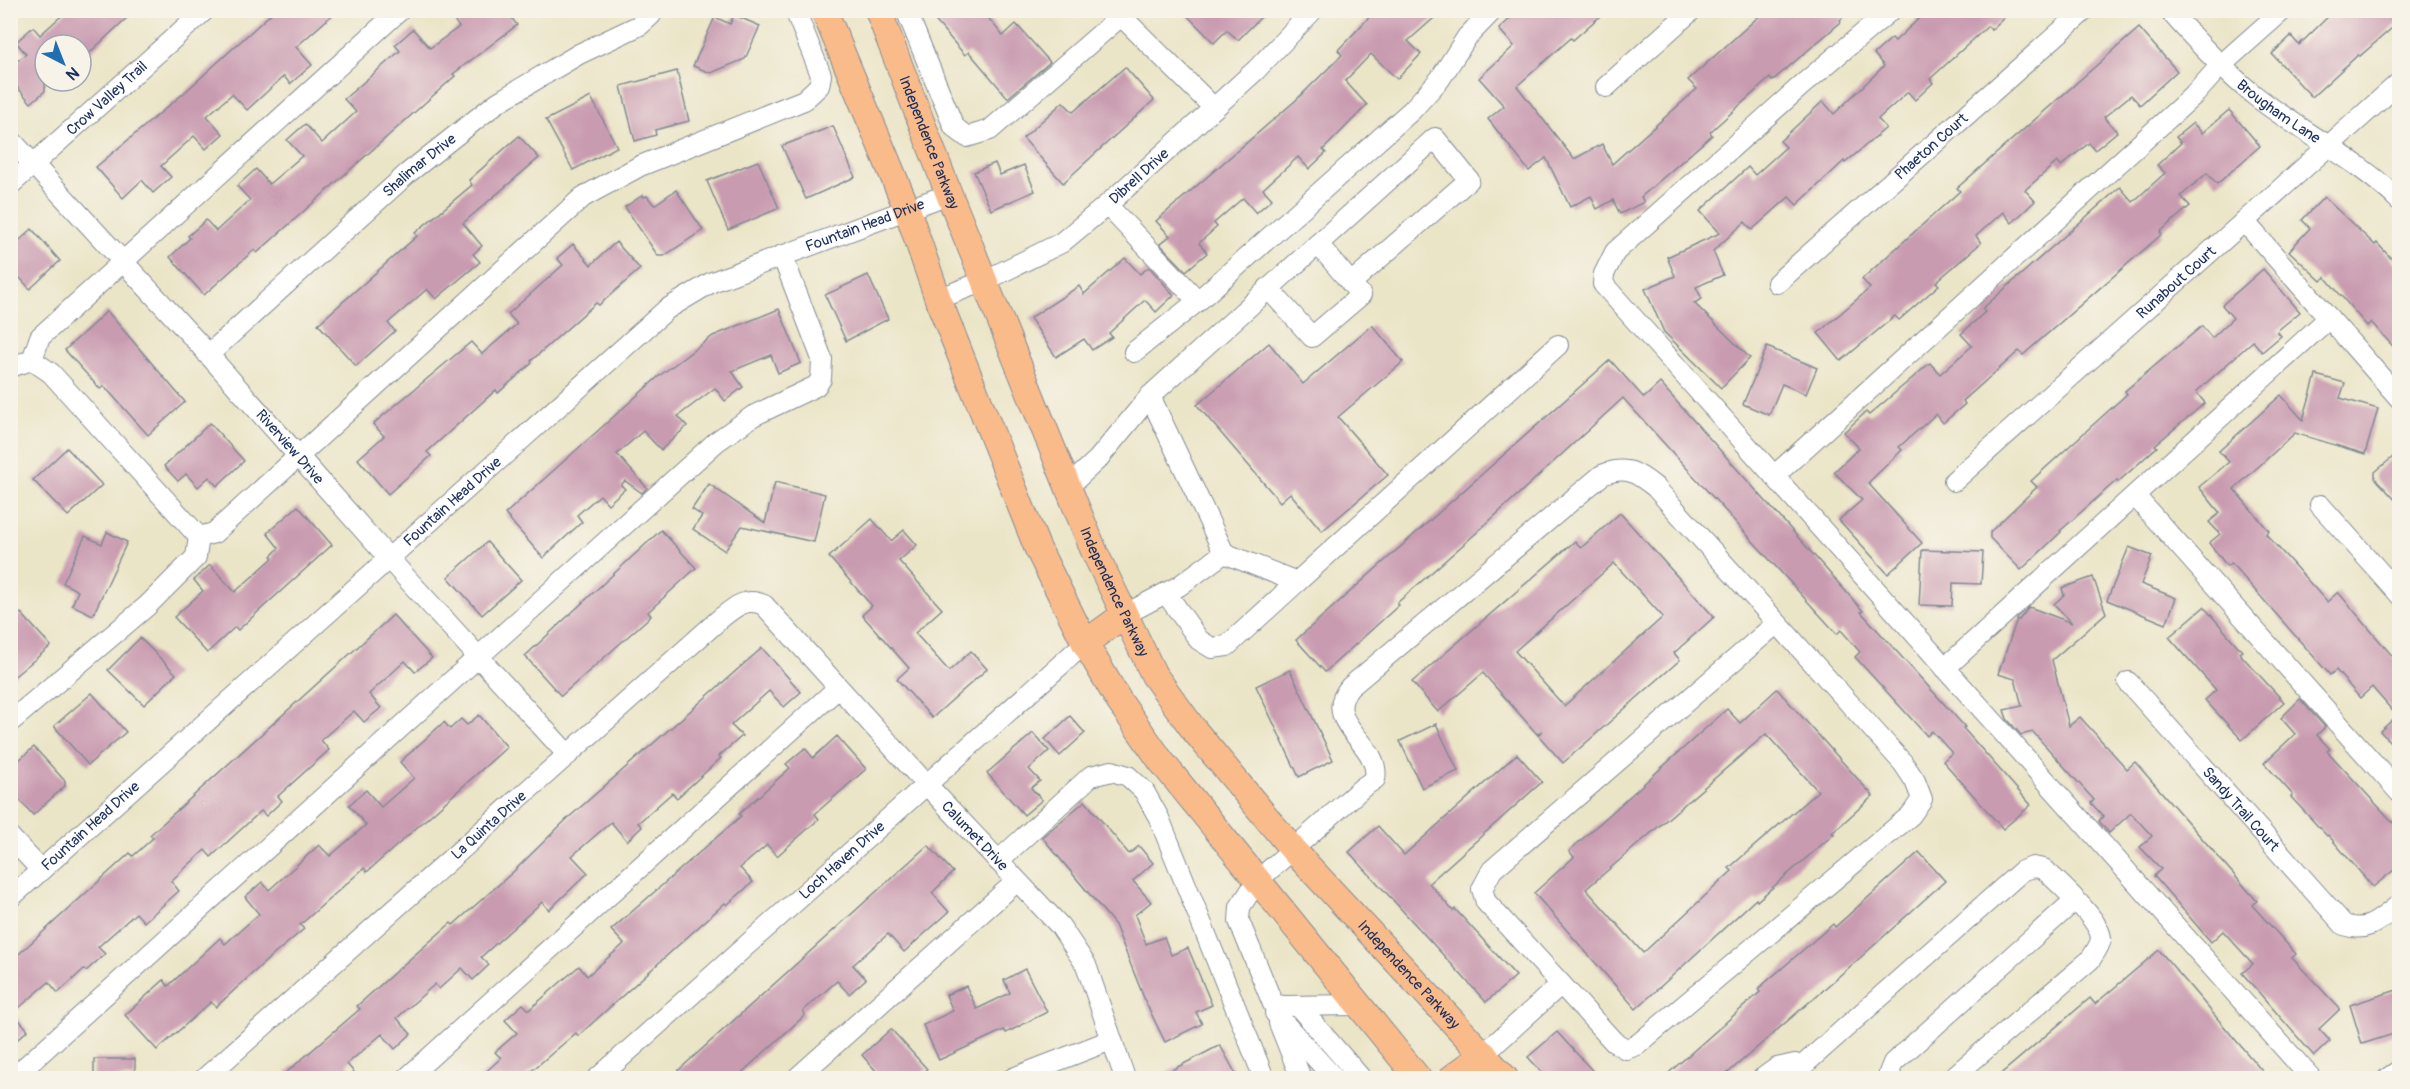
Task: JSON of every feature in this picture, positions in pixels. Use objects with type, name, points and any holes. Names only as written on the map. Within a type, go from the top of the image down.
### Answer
[{"type":"main road","points":[[824,10],[907,209],[938,299],[1037,547],[1085,643],[1119,701],[1161,761],[1418,1078]]},
{"type":"main road","name":"Independence Parkway","points":[[878,10],[949,194],[1094,551],[1154,675],[1194,730],[1294,850],[1505,1078]]},
{"type":"main road","points":[[1085,643],[1124,615]]},
{"type":"main road","points":[[1452,1078],[1484,1054]]},
{"type":"street","name":"Crow Valley Trail","points":[[10,185],[205,10]]},
{"type":"street","points":[[32,360],[40,337],[400,10]]},
{"type":"street","name":"Shalimar Drive","points":[[208,355],[408,173],[498,102],[579,54],[640,25],[651,15],[651,10]]},
{"type":"street","points":[[199,537],[214,533],[584,197],[640,166],[804,100],[819,86],[821,75],[795,10]]},
{"type":"street","points":[[906,10],[954,128],[967,137],[990,130],[1118,13],[1214,108]]},
{"type":"street","points":[[1134,352],[1198,301],[1412,110],[1440,79],[1467,37],[1494,10]]},
{"type":"street","points":[[1606,87],[1692,10]]},
{"type":"street","points":[[1891,10],[1802,85],[1625,242],[1616,252],[1604,274],[1603,284],[2311,1078]]},
{"type":"street","name":"Phaeton Court","points":[[1777,283],[2085,10]]},
{"type":"street","name":"Brougham Lane","points":[[2169,10],[2220,66],[2256,96],[2363,169],[2400,201]]},
{"type":"street","points":[[1774,476],[2196,93],[2220,66],[2283,10]]},
{"type":"street","name":"Dibrell Drive","points":[[938,299],[984,281],[1061,243],[1107,205],[1256,70],[1307,12]]},
{"type":"street","name":"Runabout Court","points":[[1954,481],[2400,82]]},
{"type":"street","points":[[1068,487],[1098,459],[1150,396],[1435,138],[1469,180],[1350,283]]},
{"type":"street","name":"Riverview Drive","points":[[10,139],[568,755]]},
{"type":"street","name":"Fountain Head Drive","points":[[10,898],[668,309],[712,282],[949,194]]},
{"type":"street","points":[[1107,205],[1198,301]]},
{"type":"street","points":[[2244,221],[2400,399]]},
{"type":"street","points":[[1268,288],[1312,337],[1361,295],[1350,283],[1324,238]]},
{"type":"street","points":[[13,1078],[716,442],[753,416],[816,386],[821,380],[822,358],[782,255]]},
{"type":"street","points":[[1945,668],[2329,318]]},
{"type":"street","points":[[1166,593],[1199,640],[1212,648],[1227,646],[1558,345]]},
{"type":"street","points":[[10,367],[32,360]]},
{"type":"street","points":[[32,360],[51,373],[199,537]]},
{"type":"street","points":[[1150,396],[1224,553],[1297,582]]},
{"type":"street","points":[[1334,1078],[1283,1007],[1239,921],[1240,907],[1257,881],[1375,779],[1377,769],[1372,757],[1341,713],[1342,696],[1350,687],[1602,475],[1616,469],[1632,471],[1655,487],[1777,622],[1903,763],[1915,781],[1922,799],[1902,823],[1637,1045],[1626,1049],[1614,1042],[1486,902],[1482,889],[1492,870],[1777,622]]},
{"type":"street","points":[[2134,496],[2400,793]]},
{"type":"street","points":[[2320,505],[2400,595]]},
{"type":"street","points":[[10,722],[147,606],[196,558],[199,537]]},
{"type":"street","points":[[1124,615],[1166,593],[1224,553]]},
{"type":"street","name":"La Quinta Drive","points":[[205,1078],[737,604],[756,602],[764,605],[777,620]]},
{"type":"street","name":"Calumet Drive","points":[[777,620],[926,784],[1060,926],[1086,965],[1125,1078]]},
{"type":"street","name":"Loch Haven Drive","points":[[598,1078],[1085,643]]},
{"type":"street","name":"Sandy Trail Court","points":[[2128,682],[2344,925],[2356,929],[2368,927],[2400,904]]},
{"type":"street","points":[[407,1078],[838,688]]},
{"type":"street","points":[[998,861],[1091,776],[1112,771],[1128,776],[1144,791],[1159,818],[1264,1078]]},
{"type":"street","points":[[10,837],[41,870]]},
{"type":"street","points":[[1763,1078],[1776,1068],[1795,1064],[1803,1074],[2022,871],[2033,867],[2044,869],[2097,924],[2101,939],[2090,960],[1952,1078]]},
{"type":"street","points":[[797,1078],[1017,881]]},
{"type":"street","points":[[1892,1078],[1889,1073],[1893,1063],[2074,901]]},
{"type":"street","points":[[1484,1054],[1561,984]]},
{"type":"street","points":[[1283,1007],[1357,1005]]},
{"type":"street","points":[[1283,1007],[1286,1039],[1301,1074]]},
{"type":"street","points":[[1283,1007],[1347,1078]]},
{"type":"street","points":[[1283,1007],[1361,1078]]},
{"type":"street","points":[[1286,1039],[1320,1078]]},
{"type":"street","points":[[1012,1078],[1111,1040]]},
{"type":"street","points":[[2388,1078],[2400,1070]]},
{"type":"building","points":[[68,10],[135,10],[93,50],[93,33],[42,33]]},
{"type":"building","points":[[275,10],[338,10],[296,47],[312,65],[290,84],[284,76],[247,110],[232,94],[207,116],[223,134],[206,149],[194,136],[161,166],[171,177],[153,193],[142,180],[123,198],[96,167],[185,92]]},
{"type":"building","points":[[464,10],[506,10],[517,25],[453,74],[455,76],[257,253],[254,250],[204,295],[170,257],[190,238],[188,236],[206,220],[216,231],[250,200],[237,186],[256,169],[269,184],[302,156],[287,140],[305,124],[322,143],[356,112],[344,99],[400,51],[395,45],[413,29],[430,48],[459,27],[453,19]]},
{"type":"building","points":[[940,10],[982,10],[1003,36],[1016,24],[1050,62],[1008,98],[969,52],[965,55],[932,17]]},
{"type":"building","points":[[1182,10],[1268,10],[1238,40],[1227,30],[1214,43]]},
{"type":"building","points":[[1376,10],[1443,10],[1408,41],[1421,54],[1397,79],[1371,54],[1345,81],[1367,105],[1323,150],[1326,153],[1309,169],[1298,157],[1263,189],[1272,199],[1256,213],[1243,198],[1214,223],[1217,227],[1199,243],[1207,253],[1186,271],[1160,244],[1170,236],[1156,221],[1295,101],[1342,55],[1338,50]]},
{"type":"building","points":[[1519,10],[1607,10],[1573,40],[1571,38],[1517,86],[1574,159],[1602,144],[1612,164],[1697,89],[1688,80],[1766,10],[1851,10],[1840,20],[1841,22],[1772,81],[1770,78],[1710,132],[1712,135],[1641,197],[1644,202],[1620,214],[1613,200],[1597,209],[1591,196],[1570,207],[1546,158],[1529,171],[1488,119],[1504,106],[1479,78],[1514,46],[1499,29]]},
{"type":"building","points":[[1928,10],[2012,10],[1991,30],[1988,26],[1930,79],[1933,83],[1915,100],[1908,92],[1878,119],[1886,128],[1845,163],[1844,161],[1797,205],[1789,197],[1752,230],[1745,222],[1713,251],[1723,275],[1696,287],[1702,299],[1694,303],[1750,358],[1721,388],[1664,332],[1645,289],[1675,276],[1667,257],[1720,233],[1700,211],[1748,167],[1755,175],[1786,147],[1780,141],[1823,101],[1834,114],[1884,66],[1874,54],[1892,38],[1895,41]]},
{"type":"building","points":[[2335,10],[2346,10],[2351,16],[2358,10],[2391,10],[2400,21],[2312,97],[2272,54],[2291,36],[2299,45]]},
{"type":"building","points":[[734,15],[760,26],[745,59],[711,73],[693,66],[715,17],[730,24]]},
{"type":"building","points":[[33,27],[38,33],[33,33],[33,93],[43,93],[31,103],[10,79],[10,67],[26,54],[16,42]]},
{"type":"building","points":[[2139,28],[2177,71],[2140,105],[2131,95],[2104,117],[2117,132],[2095,150],[2089,143],[2061,166],[2057,162],[2025,190],[2035,201],[2012,223],[2003,212],[1976,236],[1981,243],[1936,282],[1939,285],[1899,320],[1895,316],[1841,361],[1818,333],[1870,288],[1862,279],[1960,191],[1957,188]]},
{"type":"building","points":[[1125,67],[1154,100],[1063,183],[1023,138],[1063,102],[1073,112]]},
{"type":"building","points":[[677,71],[689,121],[655,130],[656,135],[635,141],[621,86]]},
{"type":"building","points":[[591,97],[617,147],[573,170],[546,120]]},
{"type":"building","points":[[2229,110],[2260,146],[2217,184],[2207,173],[2181,196],[2190,206],[2160,232],[2162,234],[2023,355],[2019,351],[1963,401],[1965,404],[1943,423],[1936,414],[1899,447],[1902,450],[1868,483],[1922,543],[1888,574],[1839,520],[1862,500],[1834,472],[1859,448],[1844,432],[1866,412],[1869,415],[1930,363],[1940,374],[1972,346],[1961,334],[1985,312],[1982,309],[2120,187],[2133,202],[2165,173],[2157,165],[2181,143],[2176,137],[2193,123],[2202,133]]},
{"type":"building","points":[[833,126],[855,177],[806,199],[782,146]]},
{"type":"building","points":[[519,136],[539,158],[463,223],[482,246],[473,254],[480,262],[436,299],[427,289],[388,323],[395,331],[356,366],[318,324],[417,236],[415,233],[472,185],[469,180]]},
{"type":"building","points":[[758,161],[779,208],[728,230],[707,181]]},
{"type":"building","points":[[995,163],[1000,175],[1024,165],[1035,191],[991,210],[974,172]]},
{"type":"building","points":[[676,190],[703,230],[664,256],[658,256],[625,207],[643,195],[647,196],[654,205]]},
{"type":"building","points":[[2324,197],[2375,245],[2377,243],[2400,268],[2400,354],[2371,322],[2367,326],[2325,277],[2321,281],[2289,251],[2310,228],[2302,220]]},
{"type":"building","points":[[32,229],[60,261],[30,289],[10,267],[10,249]]},
{"type":"building","points":[[616,242],[640,269],[599,305],[596,303],[498,393],[496,390],[427,452],[431,456],[388,494],[358,459],[384,436],[373,424],[471,342],[482,354],[517,324],[508,314],[563,265],[557,258],[573,244],[591,265]]},
{"type":"building","points":[[1125,258],[1140,274],[1149,267],[1174,295],[1156,312],[1145,300],[1109,333],[1112,337],[1092,350],[1084,339],[1056,357],[1030,318],[1079,286],[1084,294]]},
{"type":"building","points":[[2263,269],[2300,312],[2277,331],[2281,336],[2262,352],[2253,341],[2196,392],[2205,403],[2060,531],[2021,570],[1990,538],[1990,532],[2037,487],[2031,481],[2127,394],[2125,391],[2202,326],[2212,338],[2233,318],[2222,305]]},
{"type":"building","points":[[868,275],[888,319],[846,341],[825,295]]},
{"type":"building","points":[[779,309],[801,363],[778,373],[771,355],[732,371],[743,387],[725,401],[715,388],[678,416],[687,426],[661,450],[643,431],[617,454],[647,488],[642,493],[625,481],[621,485],[625,489],[608,504],[600,495],[577,515],[582,522],[543,558],[505,514],[659,376],[713,336]]},
{"type":"building","points":[[107,311],[185,402],[148,435],[104,386],[100,389],[65,350]]},
{"type":"building","points":[[1372,325],[1403,362],[1338,417],[1388,475],[1322,531],[1290,493],[1280,502],[1197,405],[1269,343],[1303,384]]},
{"type":"building","points":[[1767,347],[1817,368],[1806,394],[1782,384],[1769,415],[1743,404]]},
{"type":"building","points":[[1610,360],[1644,398],[1660,383],[1965,727],[1963,728],[2031,805],[2003,829],[1943,761],[1952,753],[1932,731],[1927,736],[1855,657],[1860,652],[1841,630],[1837,634],[1623,398],[1397,603],[1399,605],[1325,672],[1296,640]]},
{"type":"building","points":[[2316,375],[2345,383],[2340,398],[2378,409],[2365,454],[2295,433],[2234,489],[2269,531],[2266,534],[2327,602],[2338,592],[2400,665],[2400,735],[2391,743],[2380,731],[2397,716],[2372,687],[2360,698],[2336,670],[2330,675],[2231,563],[2227,566],[2209,543],[2220,534],[2209,522],[2220,513],[2199,487],[2229,462],[2219,451],[2281,395],[2303,420]]},
{"type":"building","points":[[210,423],[244,461],[217,486],[209,477],[198,487],[186,474],[178,481],[164,466]]},
{"type":"building","points":[[67,448],[102,485],[68,516],[33,480]]},
{"type":"building","points":[[2400,451],[2400,505],[2375,478],[2375,472]]},
{"type":"building","points":[[775,482],[825,494],[814,542],[742,526],[725,551],[693,529],[702,516],[692,509],[709,484],[765,523]]},
{"type":"building","points":[[298,506],[332,545],[238,630],[235,627],[207,653],[174,617],[203,591],[194,580],[210,565],[235,592],[273,558],[271,556],[279,548],[267,533]]},
{"type":"building","points":[[1620,513],[1714,617],[1674,653],[1680,660],[1563,763],[1538,735],[1542,731],[1537,734],[1483,673],[1438,712],[1412,682],[1575,541],[1581,548]],"holes":[[[1614,563],[1663,617],[1564,706],[1515,651]]]},
{"type":"building","points":[[872,519],[891,541],[904,530],[917,545],[899,561],[942,609],[915,633],[949,671],[971,651],[987,669],[932,718],[897,679],[909,668],[862,615],[872,606],[829,557]]},
{"type":"building","points":[[661,530],[696,568],[648,612],[651,616],[561,696],[525,656]]},
{"type":"building","points":[[107,532],[127,542],[93,615],[72,605],[78,591],[63,583],[85,536],[102,544]]},
{"type":"building","points":[[487,542],[521,580],[482,615],[448,577]]},
{"type":"building","points":[[2129,547],[2152,556],[2141,584],[2176,598],[2166,624],[2107,600]]},
{"type":"building","points":[[1922,550],[1983,552],[1981,584],[1953,583],[1952,606],[1919,605]]},
{"type":"building","points":[[2093,577],[2106,613],[2052,660],[2069,726],[2080,717],[2127,769],[2135,762],[2257,901],[2252,905],[2296,954],[2292,958],[2340,1009],[2319,1029],[2330,1041],[2314,1056],[2242,973],[2253,964],[2223,931],[2211,942],[2154,876],[2161,869],[2140,847],[2152,836],[2131,813],[2109,833],[2099,821],[2103,816],[2091,803],[2094,800],[2033,732],[2021,735],[2007,719],[2004,710],[2022,706],[2015,679],[1998,674],[2017,619],[2019,620],[2029,607],[2072,623],[2054,604],[2064,595],[2062,588]]},
{"type":"building","points":[[2204,607],[2242,651],[2239,653],[2284,702],[2242,740],[2205,700],[2216,690],[2169,637]]},
{"type":"building","points":[[21,613],[51,646],[10,680],[10,622]]},
{"type":"building","points":[[393,615],[432,658],[415,672],[405,661],[369,694],[381,708],[364,722],[354,711],[321,740],[329,750],[278,796],[282,801],[266,816],[261,811],[211,857],[205,850],[171,881],[179,891],[144,922],[136,913],[98,947],[105,954],[86,971],[84,969],[58,993],[49,982],[13,1013],[28,1030],[10,1046],[10,962],[130,853],[133,856],[153,838],[150,835]]},
{"type":"building","points":[[140,638],[176,674],[144,705],[108,670]]},
{"type":"building","points":[[762,648],[801,692],[784,707],[769,691],[731,725],[742,736],[677,798],[672,793],[638,823],[642,827],[627,841],[611,822],[572,856],[588,873],[549,910],[542,902],[481,957],[489,965],[473,980],[462,968],[439,989],[435,984],[397,1018],[411,1034],[395,1049],[382,1034],[347,1064],[359,1078],[280,1078],[360,1009],[357,1006],[395,972],[451,923],[453,925],[513,872],[567,819]]},
{"type":"building","points":[[1290,670],[1333,760],[1299,777],[1256,686]]},
{"type":"building","points":[[1777,689],[1873,796],[1832,833],[1834,834],[1757,901],[1756,899],[1636,1009],[1534,893],[1574,857],[1569,851],[1727,709],[1740,723]],"holes":[[[1766,734],[1818,791],[1729,868],[1732,871],[1643,953],[1586,889]]]},
{"type":"building","points":[[92,693],[126,732],[88,765],[54,726]]},
{"type":"building","points":[[2300,699],[2325,727],[2317,735],[2330,749],[2327,751],[2400,830],[2400,865],[2373,887],[2291,797],[2293,795],[2264,763],[2295,734],[2281,718]]},
{"type":"building","points":[[479,715],[507,747],[367,872],[364,868],[300,925],[304,929],[216,1007],[211,1002],[157,1050],[125,1015],[164,980],[168,986],[220,938],[225,944],[259,914],[245,897],[262,882],[269,890],[319,845],[330,856],[366,825],[349,805],[366,790],[381,807],[414,778],[400,762],[444,722],[450,729],[461,719],[467,725]]},
{"type":"building","points":[[1070,716],[1085,733],[1060,756],[1045,739]]},
{"type":"building","points":[[1436,724],[1458,771],[1422,788],[1400,741]]},
{"type":"building","points":[[1033,733],[1049,751],[1029,769],[1040,781],[1031,788],[1042,800],[1024,815],[987,773]]},
{"type":"building","points":[[837,736],[866,769],[815,814],[819,819],[777,856],[767,845],[740,868],[753,882],[727,905],[725,903],[578,1036],[576,1033],[523,1078],[479,1078],[501,1058],[495,1052],[517,1033],[505,1020],[523,1004],[529,1010],[579,966],[587,976],[624,944],[611,930],[741,816],[739,814],[790,768],[786,764],[805,748],[813,758]]},
{"type":"building","points":[[34,747],[65,781],[65,786],[33,815],[10,789],[10,768]]},
{"type":"building","points":[[1517,754],[1542,782],[1429,883],[1516,976],[1486,1002],[1349,852],[1378,826],[1404,855]]},
{"type":"building","points":[[1085,801],[1129,854],[1139,846],[1153,863],[1133,881],[1151,902],[1135,915],[1146,944],[1164,937],[1171,955],[1188,948],[1212,1005],[1196,1012],[1202,1024],[1165,1042],[1146,1003],[1115,925],[1042,837]]},
{"type":"building","points":[[928,845],[953,872],[932,893],[949,912],[904,952],[888,934],[853,965],[866,979],[849,994],[837,981],[803,1011],[805,1015],[736,1078],[670,1078]]},
{"type":"building","points":[[1919,852],[1945,881],[1861,957],[1722,1078],[1663,1078],[1760,992],[1758,989],[1833,924],[1835,927]]},
{"type":"building","points":[[2159,950],[2268,1078],[1996,1078],[2090,998],[2095,1004]]},
{"type":"building","points":[[1025,969],[1047,1012],[1006,1033],[1004,1030],[939,1060],[923,1025],[953,1011],[946,995],[966,986],[977,1009],[1010,993],[1004,980]]},
{"type":"building","points":[[2400,989],[2400,1032],[2362,1044],[2350,1005]]},
{"type":"building","points":[[891,1029],[927,1069],[916,1078],[868,1078],[876,1071],[862,1055]]},
{"type":"building","points":[[1557,1032],[1599,1078],[1547,1078],[1528,1057]]},
{"type":"building","points":[[1220,1045],[1238,1078],[1156,1078],[1207,1052]]},
{"type":"building","points":[[94,1059],[135,1059],[135,1078],[94,1078]]}]
